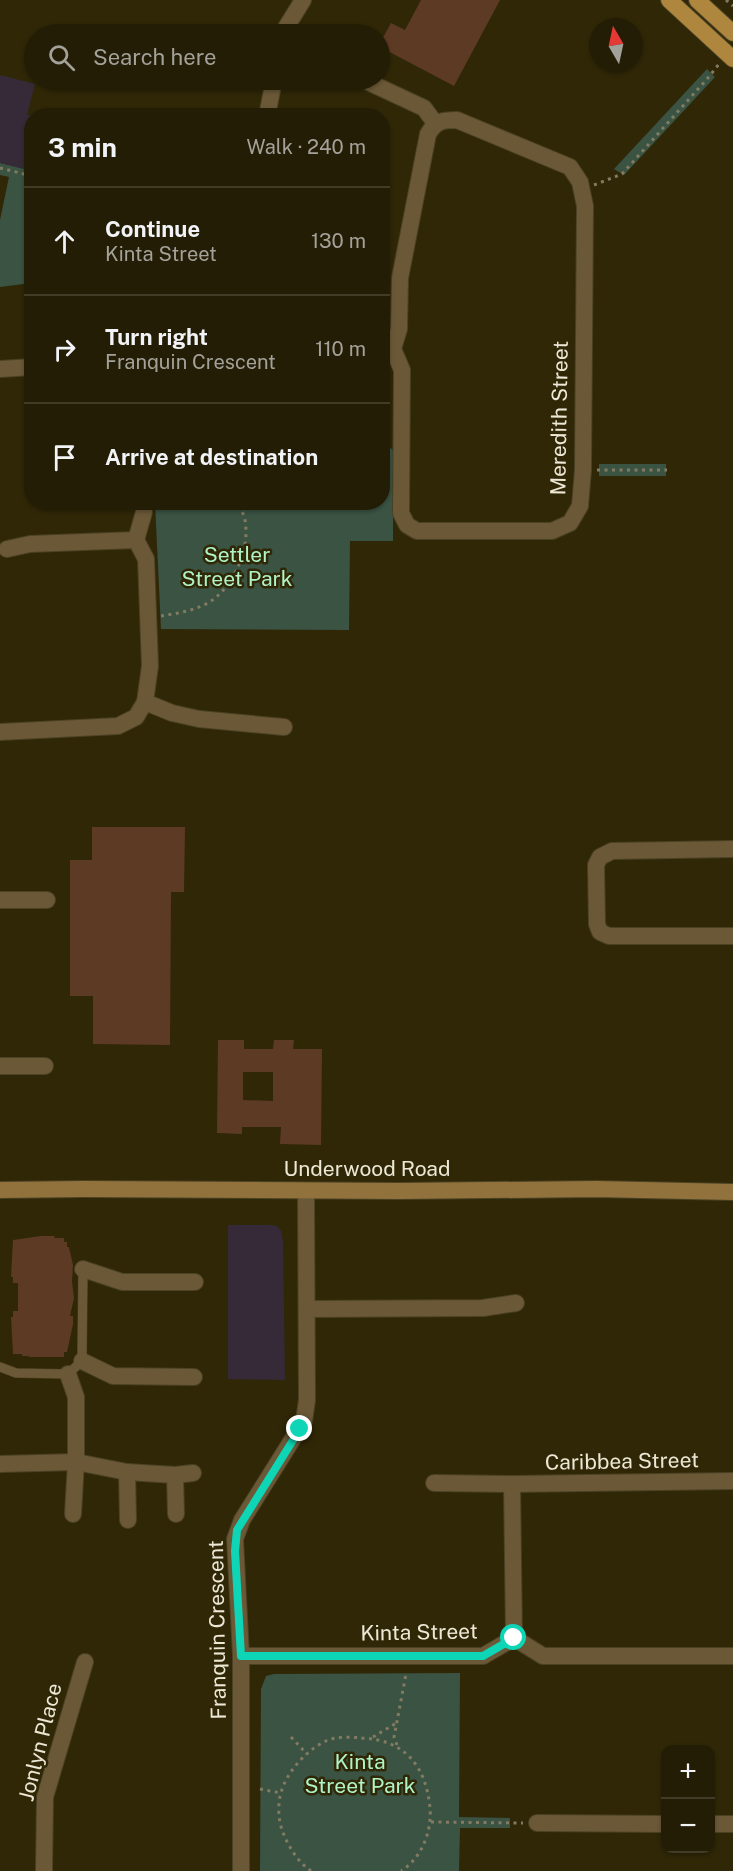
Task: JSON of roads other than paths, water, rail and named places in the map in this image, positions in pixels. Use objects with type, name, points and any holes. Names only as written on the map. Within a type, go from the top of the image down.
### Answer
[{"type":"main road","points":[[669,0],[730,56]]},
{"type":"main road","points":[[697,0],[733,33]]},
{"type":"main road","name":"Underwood Road","points":[[0,1190],[606,1189],[733,1192]]},
{"type":"street","points":[[288,24],[303,0]]},
{"type":"street","points":[[269,108],[272,90]]},
{"type":"street","points":[[385,90],[424,108],[435,123],[428,134],[400,278],[399,329],[390,345]]},
{"type":"street","name":"Meredith Street","points":[[390,352],[402,370],[401,513],[407,525],[417,531],[552,531],[570,523],[580,506],[583,470],[585,206],[581,186],[570,167],[457,120],[435,123]]},
{"type":"street","points":[[0,369],[24,368]]},
{"type":"street","points":[[0,732],[118,726],[136,717],[145,702],[150,666],[146,559],[136,540],[144,510]]},
{"type":"street","points":[[7,549],[30,544],[136,540]]},
{"type":"street","points":[[145,702],[172,713],[199,719],[284,727]]},
{"type":"street","points":[[733,849],[612,851],[600,857],[596,865],[597,924],[600,932],[609,936],[733,936]]},
{"type":"street","points":[[0,900],[47,900]]},
{"type":"street","points":[[0,1066],[45,1066]]},
{"type":"street","name":"Franquin Crescent","points":[[241,1871],[241,1656],[235,1539],[242,1520],[304,1421],[307,1400],[306,1191]]},
{"type":"street","points":[[83,1269],[122,1282],[195,1282]]},
{"type":"street","points":[[307,1309],[483,1308],[516,1304]]},
{"type":"street","points":[[82,1361],[113,1376],[194,1377]]},
{"type":"street","points":[[68,1374],[76,1397],[73,1514]]},
{"type":"street","points":[[0,1464],[76,1462],[127,1472],[193,1473]]},
{"type":"street","points":[[127,1472],[128,1520]]},
{"type":"street","points":[[176,1474],[176,1514]]},
{"type":"street","name":"Caribbea Street","points":[[434,1483],[733,1481]]},
{"type":"street","points":[[512,1484],[514,1638],[543,1656],[733,1656]]},
{"type":"street","name":"Kinta Street","points":[[241,1656],[483,1656],[514,1638]]},
{"type":"street","name":"Jonlyn Place","points":[[44,1871],[45,1797],[85,1662]]},
{"type":"street","points":[[537,1823],[661,1824]]},
{"type":"street","points":[[715,1824],[733,1824]]},
{"type":"lane","points":[[0,1366],[16,1372],[68,1374],[82,1361],[83,1269]]},
{"type":"park label","name":"Settler Street Park","points":[[237,566]]},
{"type":"park label","name":"Kinta Street Park","points":[[360,1773]]}]
